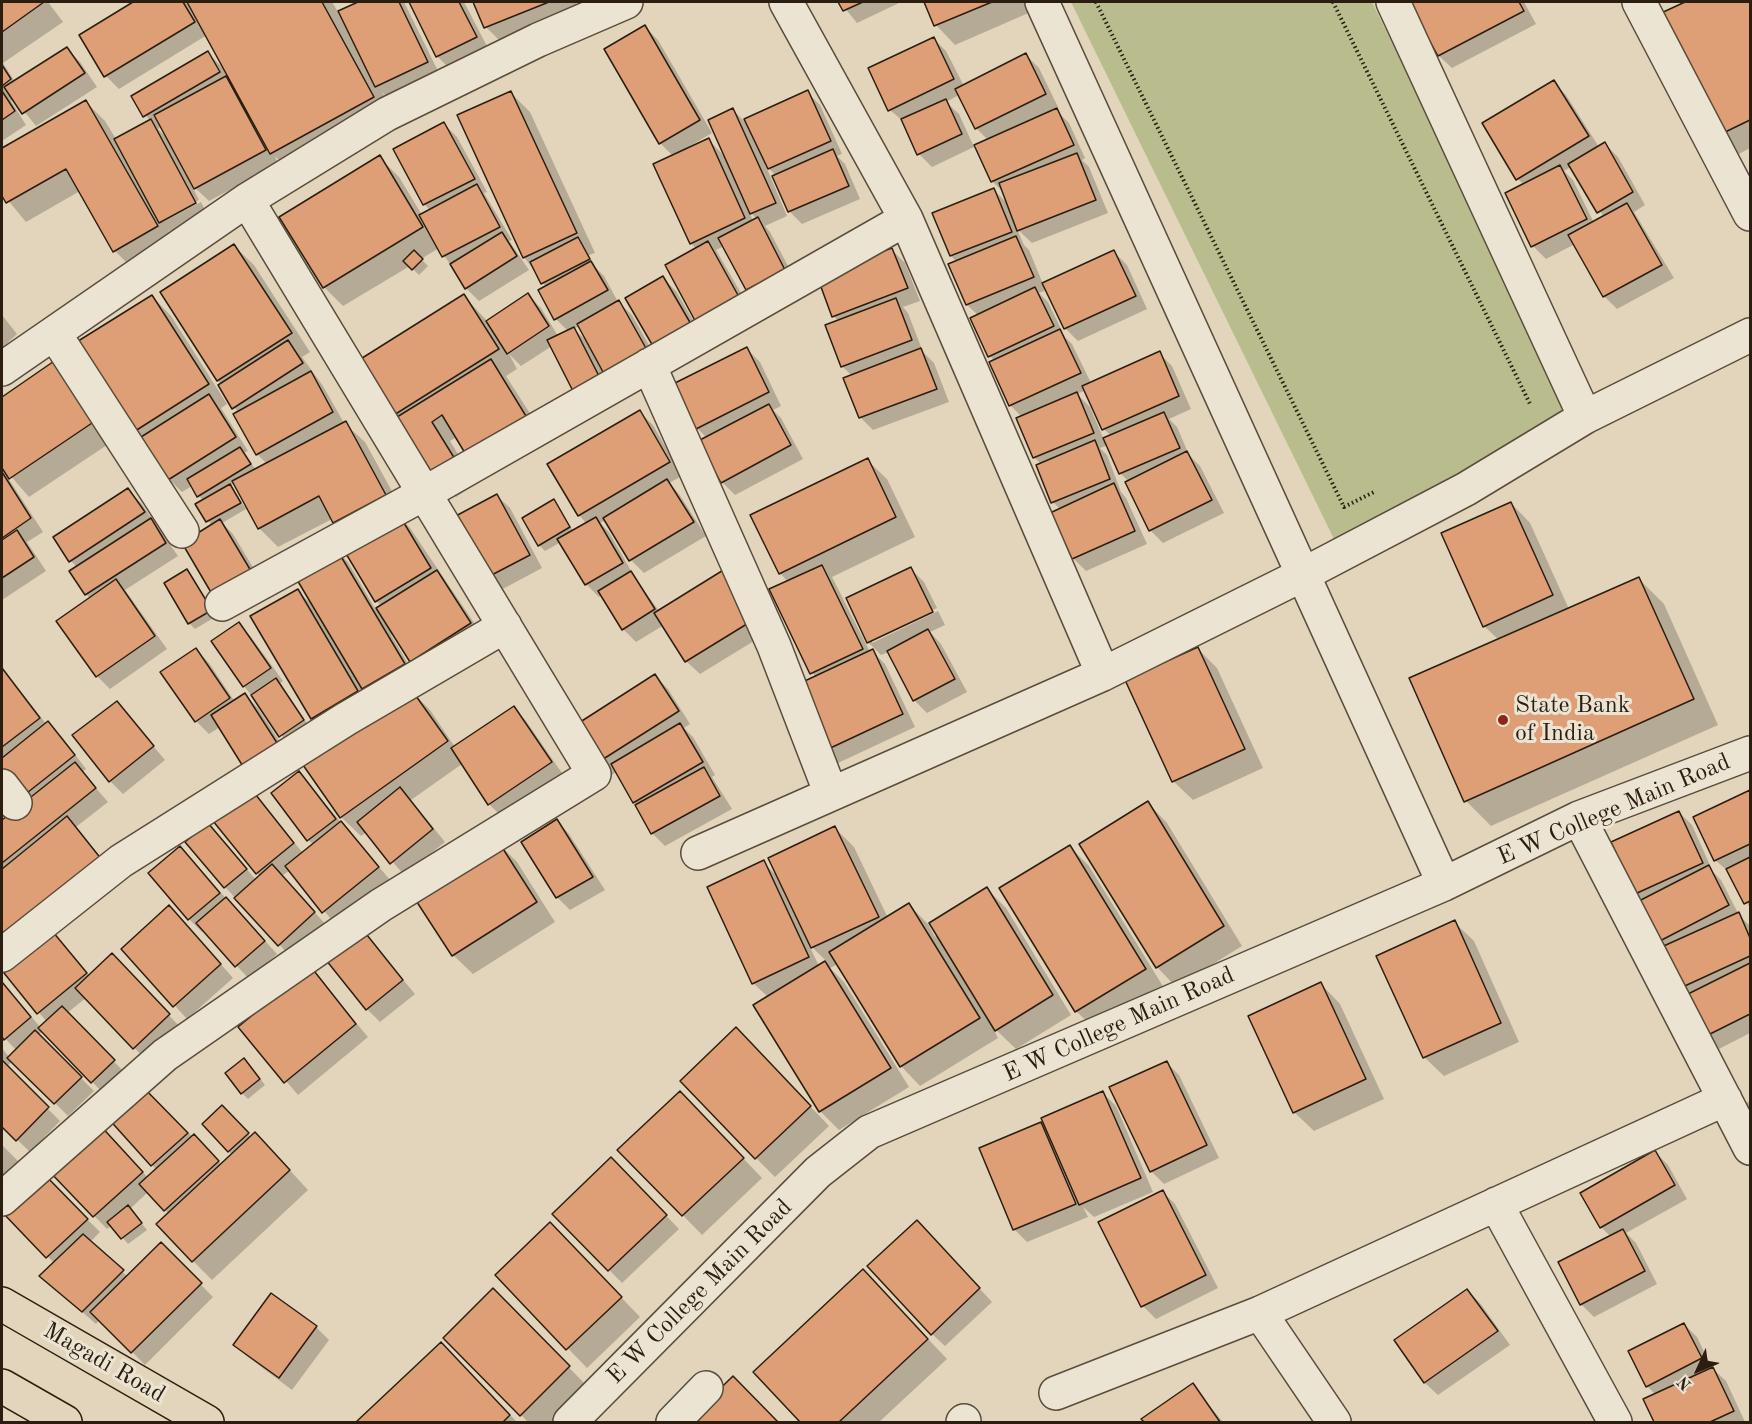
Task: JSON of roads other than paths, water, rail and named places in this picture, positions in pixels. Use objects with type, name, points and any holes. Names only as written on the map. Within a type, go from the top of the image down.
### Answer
[{"type":"main road","name":"Magadi Road","points":[[2,1304],[207,1422]]},
{"type":"main road","points":[[2,1386],[65,1422]]},
{"type":"street","points":[[786,2],[906,219],[1103,674]]},
{"type":"street","points":[[1042,2],[1444,884]]},
{"type":"street","points":[[1393,2],[1585,417]]},
{"type":"street","points":[[1639,2],[1740,171],[1750,214]]},
{"type":"street","points":[[2,369],[247,200],[387,114],[538,39],[622,3]]},
{"type":"street","points":[[2,1199],[165,1055],[381,905],[594,774],[247,200]]},
{"type":"street","points":[[222,604],[425,493],[906,219]]},
{"type":"street","points":[[54,333],[182,531]]},
{"type":"street","points":[[698,853],[1103,674],[1304,574],[1466,489],[1585,417],[1750,335]]},
{"type":"street","points":[[649,365],[774,646],[831,794]]},
{"type":"street","points":[[2,955],[121,861],[346,719],[504,626]]},
{"type":"street","name":"E W College Main Road","points":[[570,1422],[818,1172],[869,1132],[1444,884],[1579,818],[1750,753]]},
{"type":"street","points":[[1579,818],[1750,1148]]},
{"type":"street","points":[[1056,1393],[1260,1313],[1725,1099]]},
{"type":"street","points":[[1496,1204],[1615,1422]]},
{"type":"street","points":[[1260,1313],[1334,1422]]},
{"type":"street","points":[[673,1422],[706,1388]]},
{"type":"place","name":"State Bank of India","points":[[1503,720]]}]
